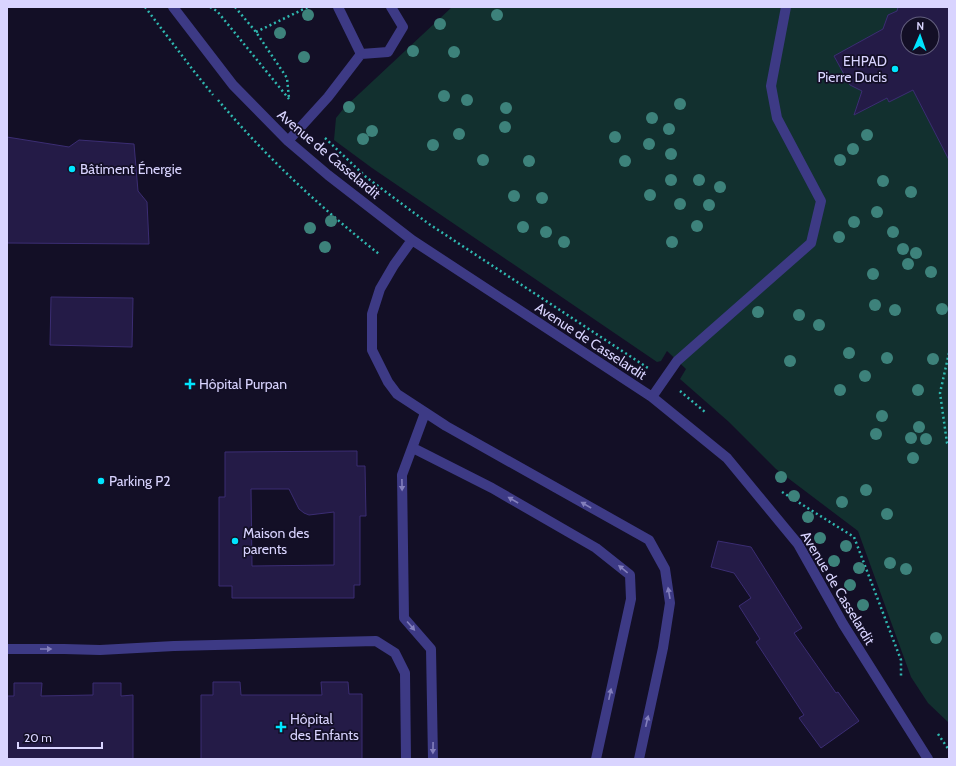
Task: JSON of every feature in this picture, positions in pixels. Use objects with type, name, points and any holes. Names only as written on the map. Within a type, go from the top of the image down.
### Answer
[{"type":"street","name":"Avenue de Casselardit","points":[[173,7],[233,85],[288,141],[328,175],[412,240],[652,398],[727,458],[798,544],[843,624],[928,759]]},
{"type":"street","points":[[338,7],[360,54]]},
{"type":"street","points":[[288,141],[328,97],[360,54],[388,52],[403,27],[391,7]]},
{"type":"street","points":[[652,398],[677,361],[811,243],[821,201],[777,118],[771,86],[786,7]]},
{"type":"street","points":[[412,240],[394,265],[380,289],[372,314],[372,350],[388,382],[397,394],[462,435],[649,540],[665,570],[670,603],[663,648],[639,759]]},
{"type":"street","points":[[425,413],[402,474],[404,618],[431,650],[433,759]]},
{"type":"street","points":[[413,448],[492,488],[596,548],[630,575],[631,599],[596,759]]},
{"type":"street","points":[[7,649],[100,650],[174,646],[376,641],[394,653],[405,673],[406,759]]},
{"type":"path","name":"Avenue de Casselardit","points":[[210,7],[217,11],[289,99],[287,78],[256,32]]},
{"type":"path","points":[[235,7],[256,32],[308,7]]},
{"type":"path","points":[[949,353],[940,393],[947,443],[949,446]]},
{"type":"path","points":[[782,492],[854,537],[901,660],[901,683]]},
{"type":"green space","points":[[452,7],[949,7],[949,723],[928,703],[911,677],[858,531],[776,469],[729,422],[680,379],[686,369],[667,351],[661,361],[657,362],[372,168],[334,140],[336,118],[344,108]]},
{"type":"building","name":"EHPAD Pierre Ducis","points":[[898,7],[949,7],[949,160],[913,90],[889,102],[887,98],[854,115],[862,91],[850,85],[834,56],[883,29],[888,15],[897,11]]},
{"type":"building","name":"Bâtiment Énergie","points":[[7,137],[69,147],[79,140],[134,144],[138,191],[147,202],[149,244],[7,243]]},
{"type":"building","points":[[51,297],[133,298],[132,347],[50,345]]},
{"type":"building","name":"Maison des parents","points":[[357,451],[357,466],[365,466],[366,516],[360,516],[360,585],[354,585],[354,598],[232,598],[232,586],[219,586],[219,497],[225,497],[225,452]],"holes":[[[251,489],[289,489],[299,509],[304,513],[309,515],[334,512],[334,565],[252,566]]]},
{"type":"building","points":[[718,541],[751,547],[802,628],[794,633],[836,693],[838,692],[859,721],[821,748],[799,718],[804,715],[756,642],[760,639],[739,606],[751,598],[734,573],[711,567]]},
{"type":"building","name":"Hôpital des Enfants","points":[[213,682],[240,682],[241,695],[322,695],[321,682],[348,682],[349,694],[362,694],[362,759],[201,759],[201,695],[213,695]]},
{"type":"building","points":[[14,683],[42,683],[41,696],[93,695],[93,683],[121,683],[121,696],[133,695],[133,759],[7,759],[7,696],[14,696]]},
{"type":"place","name":"EHPAD Pierre Ducis","points":[[895,69]]},
{"type":"place","name":"Bâtiment Énergie","points":[[72,169]]},
{"type":"place","name":"Hôpital Purpan","points":[[190,384]]},
{"type":"place","name":"Parking P2","points":[[101,481]]},
{"type":"place","name":"Maison des parents","points":[[235,541]]},
{"type":"place","name":"Hôpital des Enfants","points":[[281,727]]}]
